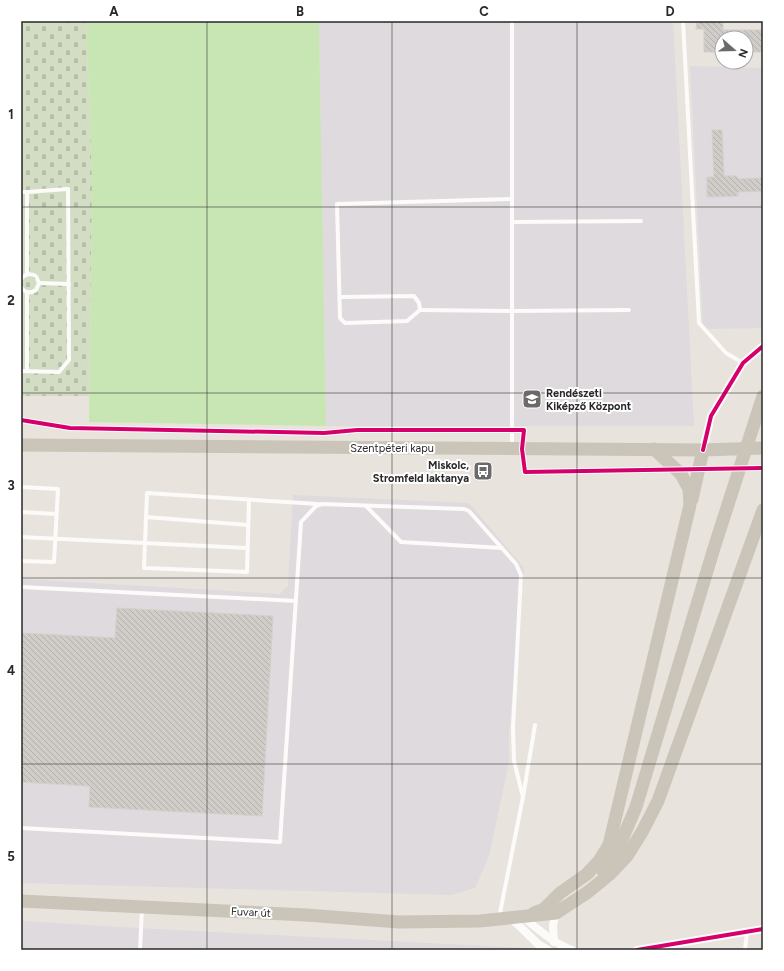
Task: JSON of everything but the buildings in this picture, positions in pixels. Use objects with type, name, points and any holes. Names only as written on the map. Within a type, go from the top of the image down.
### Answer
[{"type":"main road","points":[[511,919],[540,913],[557,905],[589,884],[603,870],[618,849],[636,807],[730,495],[762,398]]},
{"type":"main road","name":"Szentpéteri kapu","points":[[21,445],[703,450],[763,448]]},
{"type":"main road","points":[[654,449],[681,474],[689,489],[690,505]]},
{"type":"main road","points":[[511,919],[544,909],[560,893],[587,874],[599,861],[610,844],[703,450]]},
{"type":"main road","points":[[511,919],[556,913],[588,892],[610,874],[627,856],[642,832],[658,800],[763,510]]},
{"type":"main road","name":"Fuvar út","points":[[21,901],[306,915],[399,922],[480,922],[511,919]]},
{"type":"street","points":[[703,450],[711,416],[743,363],[763,346]]},
{"type":"street","points":[[554,942],[553,925],[556,913]]},
{"type":"street","points":[[511,919],[562,947],[572,950]]},
{"type":"street","points":[[511,919],[531,934],[538,944]]},
{"type":"street","points":[[511,919],[538,944],[548,950]]},
{"type":"street","points":[[637,950],[763,929]]},
{"type":"lane","points":[[512,21],[512,449]]},
{"type":"lane","points":[[683,21],[699,323],[726,353],[743,363]]},
{"type":"lane","points":[[21,192],[68,189],[69,284],[69,360],[59,372],[21,371]]},
{"type":"lane","points":[[27,192],[27,274]]},
{"type":"lane","points":[[512,199],[337,204],[340,318],[346,323],[407,321],[420,310],[629,310]]},
{"type":"lane","points":[[512,222],[641,221]]},
{"type":"lane","points":[[21,279],[27,274],[33,274],[36,276],[39,283],[36,290],[33,292],[27,292],[21,287]]},
{"type":"lane","points":[[39,283],[69,284]]},
{"type":"lane","points":[[27,292],[27,371]]},
{"type":"lane","points":[[340,297],[414,296],[419,303],[420,310]]},
{"type":"lane","points":[[21,488],[58,489],[54,562],[21,561]]},
{"type":"lane","points":[[249,500],[246,572],[144,568],[147,493],[322,504],[464,509],[469,511],[516,564],[521,575],[513,728],[514,761],[523,797]]},
{"type":"lane","points":[[21,828],[280,842],[301,522],[316,506],[322,504]]},
{"type":"lane","points":[[365,506],[401,542],[502,548]]},
{"type":"lane","points":[[21,512],[56,514]]},
{"type":"lane","points":[[146,517],[248,525]]},
{"type":"lane","points":[[21,537],[247,548]]},
{"type":"lane","points":[[21,587],[296,601]]},
{"type":"lane","points":[[511,919],[523,797],[535,725]]},
{"type":"lane","points":[[140,950],[142,907]]},
{"type":"lane","points":[[745,950],[747,932]]},
{"type":"shaded area","points":[[319,21],[673,21],[694,426],[326,426]]},
{"type":"shaded area","points":[[690,66],[714,67],[714,70],[754,70],[754,68],[763,68],[763,328],[703,329]]},
{"type":"shaded area","points":[[293,495],[469,503],[524,568],[509,733],[509,762],[489,856],[475,888],[451,895],[21,883],[21,579],[280,594],[288,586]]},
{"type":"shaded area","points":[[21,921],[525,948],[529,950],[21,950]]},
{"type":"green space","points":[[21,21],[86,21],[21,24]]},
{"type":"green space","points":[[86,21],[319,21],[326,426],[89,422],[92,181]]},
{"type":"green space","points":[[86,21],[92,181],[89,396],[21,396],[21,24]]},
{"type":"cycle path","points":[[703,450],[711,416],[743,363],[763,346]]},
{"type":"cycle path","points":[[21,420],[70,428],[324,433],[357,430],[524,430],[522,449],[525,472],[763,468]]},
{"type":"cycle path","points":[[637,950],[763,929]]},
{"type":"place","name":"Rendészeti Kiképző Központ","points":[[532,399]]},
{"type":"place","name":"Miskolc, Stromfeld laktanya","points":[[483,471]]}]
